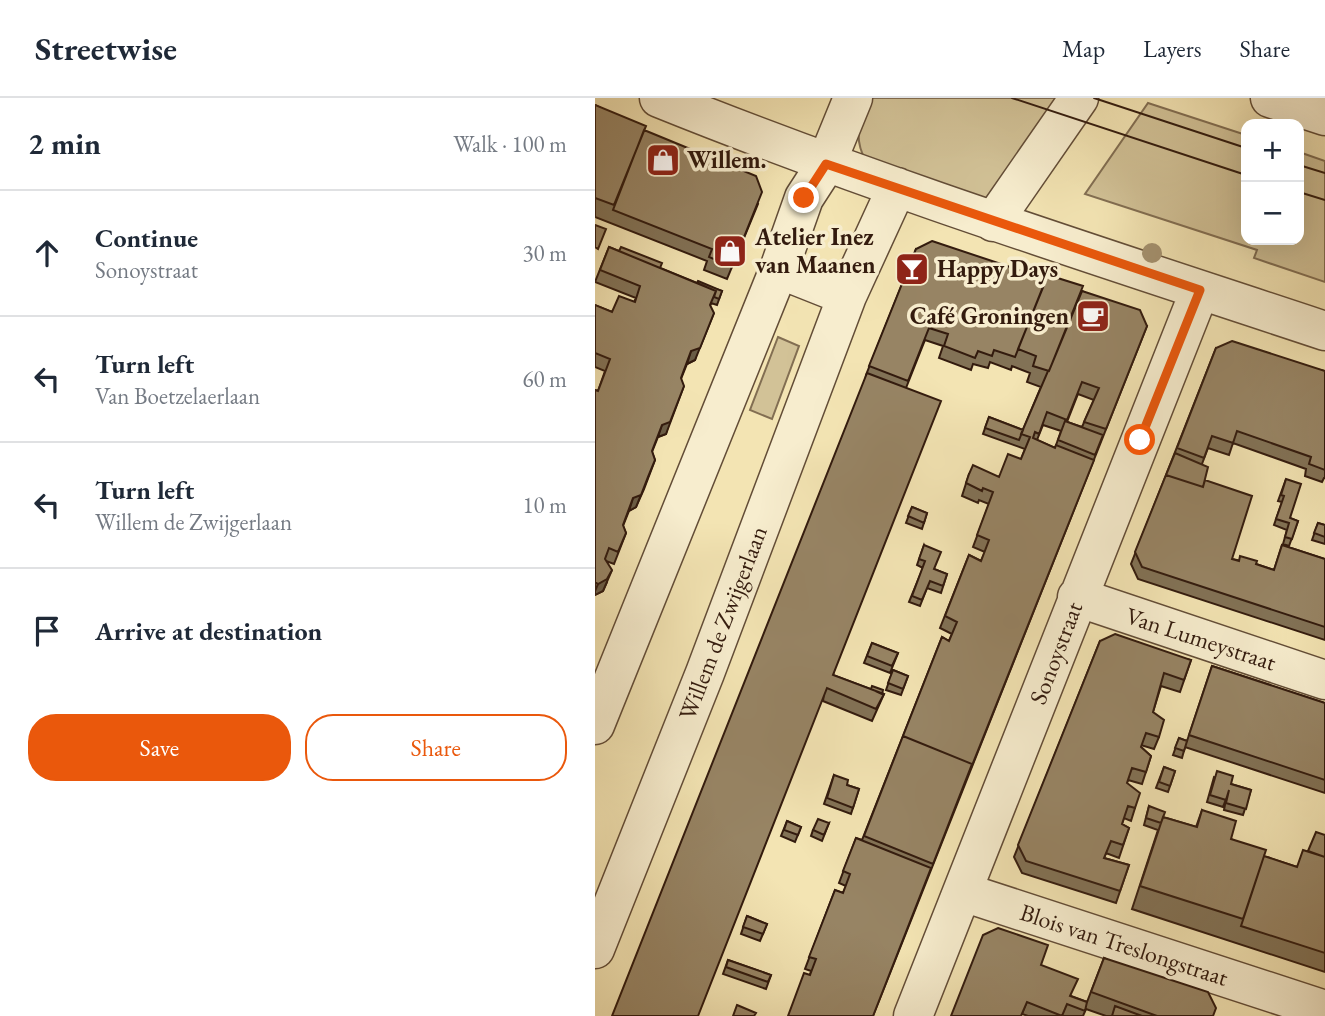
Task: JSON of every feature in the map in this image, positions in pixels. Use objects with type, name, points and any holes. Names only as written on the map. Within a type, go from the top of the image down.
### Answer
[{"type":"street","points":[[659,98],[826,164],[1325,331]]},
{"type":"street","points":[[595,725],[779,269],[804,198],[826,164],[853,98]]},
{"type":"street","points":[[993,222],[1079,98]]},
{"type":"street","points":[[1270,98],[1325,116]]},
{"type":"street","name":"Willem de Zwijgerlaan","points":[[595,949],[705,673],[848,296],[897,187]]},
{"type":"street","points":[[779,269],[848,296]]},
{"type":"street","name":"Sonoystraat","points":[[913,1016],[1200,290]]},
{"type":"street","name":"Van Lumeystraat","points":[[1077,597],[1325,680]]},
{"type":"street","name":"Blois van Treslongstraat","points":[[963,892],[1255,1003],[1325,1010]]},
{"type":"shaded area","points":[[865,98],[1062,98],[993,194],[981,201],[866,161],[859,137]]},
{"type":"shaded area","points":[[1148,103],[1241,133],[1241,245],[1085,194]]},
{"type":"shaded area","points":[[1304,154],[1325,161],[1325,282],[1254,258],[1257,250],[1242,245],[1304,245]]},
{"type":"shaded area","points":[[778,337],[799,346],[772,419],[750,410]]},
{"type":"building","points":[[595,105],[646,126],[614,205],[595,198]]},
{"type":"building","points":[[644,130],[756,176],[762,192],[732,267],[709,257],[712,249],[613,210]]},
{"type":"building","points":[[595,225],[606,229],[598,249],[595,247]]},
{"type":"building","points":[[932,241],[1046,279],[1015,357],[994,350],[992,356],[978,351],[975,358],[944,346],[948,334],[929,328],[908,381],[869,366],[916,249]]},
{"type":"building","points":[[609,247],[716,291],[710,305],[714,313],[700,348],[691,351],[681,378],[684,386],[670,422],[662,425],[652,451],[655,460],[641,495],[633,498],[623,525],[626,533],[618,552],[609,548],[605,559],[612,570],[607,579],[598,584],[595,582],[595,390],[598,391],[610,359],[595,353],[595,305],[612,312],[619,296],[635,302],[640,286],[600,270]]},
{"type":"building","points":[[621,247],[662,263],[660,268],[619,251]]},
{"type":"building","points":[[1048,275],[1083,286],[1049,371],[1033,366],[1036,356],[1018,349]]},
{"type":"building","points":[[698,281],[722,291],[719,299],[714,297],[716,291],[697,283]]},
{"type":"building","points":[[1082,291],[1140,310],[1147,326],[1106,429],[1084,422],[1099,388],[1082,382],[1067,420],[1047,412],[1039,434],[1035,432],[1033,438],[1094,460],[971,768],[972,764],[903,736],[942,637],[949,641],[957,622],[945,616],[969,555],[981,561],[989,540],[977,535],[993,492],[983,488],[982,491],[966,483],[969,474],[973,465],[999,477],[1008,454],[1021,459],[1030,437],[1021,434]]},
{"type":"building","points":[[1232,341],[1325,371],[1325,470],[1309,464],[1311,457],[1237,431],[1233,443],[1212,436],[1204,458],[1177,448],[1216,348]]},
{"type":"building","points":[[867,373],[941,401],[833,675],[884,694],[876,709],[827,688],[698,1016],[612,1016]]},
{"type":"building","points":[[989,417],[1023,430],[1019,440],[985,428]]},
{"type":"building","points":[[1065,421],[1103,435],[1095,455],[1058,440]]},
{"type":"building","points":[[1175,453],[1208,467],[1203,487],[1166,475]]},
{"type":"building","points":[[1166,475],[1203,487],[1205,480],[1252,496],[1232,559],[1239,561],[1240,556],[1274,570],[1282,545],[1325,559],[1325,627],[1142,567],[1135,552]]},
{"type":"building","points":[[1286,479],[1301,484],[1290,518],[1298,521],[1292,539],[1285,537],[1289,523],[1276,519],[1284,496],[1281,495]]},
{"type":"building","points":[[912,507],[927,513],[924,523],[908,516]]},
{"type":"building","points":[[1318,523],[1325,525],[1325,537],[1314,533]]},
{"type":"building","points":[[924,545],[941,552],[934,569],[947,574],[943,586],[930,581],[922,600],[912,596],[925,561],[919,559]]},
{"type":"building","points":[[1115,634],[1191,660],[1184,680],[1164,673],[1153,712],[1164,720],[1159,737],[1146,733],[1141,747],[1151,756],[1146,772],[1132,768],[1127,783],[1140,793],[1135,808],[1128,806],[1122,824],[1129,828],[1123,845],[1111,841],[1104,858],[1129,865],[1120,891],[1026,861],[1018,845],[1100,641]]},
{"type":"building","points":[[872,643],[898,653],[892,666],[867,656]]},
{"type":"building","points":[[1212,666],[1325,703],[1325,780],[1189,735]]},
{"type":"building","points":[[893,670],[908,676],[903,689],[888,683]]},
{"type":"building","points":[[872,686],[883,690],[882,694],[871,689]]},
{"type":"building","points":[[903,736],[972,764],[933,864],[864,836]]},
{"type":"building","points":[[1179,738],[1187,741],[1184,751],[1175,748]]},
{"type":"building","points":[[1164,767],[1175,771],[1170,786],[1159,782]]},
{"type":"building","points":[[1217,771],[1233,776],[1231,784],[1251,790],[1246,809],[1226,803],[1229,790],[1226,800],[1210,795]]},
{"type":"building","points":[[834,775],[848,780],[847,785],[859,789],[853,808],[827,798]]},
{"type":"building","points":[[1149,806],[1165,812],[1161,823],[1146,818]]},
{"type":"building","points":[[1202,810],[1236,821],[1231,839],[1266,850],[1243,919],[1140,886],[1163,817],[1197,827]]},
{"type":"building","points":[[818,819],[829,823],[824,835],[813,830]]},
{"type":"building","points":[[787,821],[801,827],[798,835],[784,830]]},
{"type":"building","points":[[1316,832],[1325,835],[1325,857],[1308,851]]},
{"type":"building","points":[[856,838],[931,868],[873,1016],[788,1016],[804,973],[810,975],[816,959],[809,957],[835,890],[843,893],[850,874],[843,871]]},
{"type":"building","points":[[1303,850],[1325,857],[1325,953],[1241,926],[1264,856],[1297,867]]},
{"type":"building","points":[[747,916],[767,924],[763,934],[743,927]]},
{"type":"building","points":[[998,928],[1048,945],[1041,965],[1078,979],[1070,996],[1087,1002],[1085,1011],[1067,1004],[1062,1016],[1027,1002],[1021,1016],[951,1016],[983,935]]},
{"type":"building","points":[[1104,958],[1208,992],[1216,1008],[1213,1016],[1157,1016],[1091,992]]},
{"type":"building","points":[[728,960],[771,975],[768,982],[726,967]]},
{"type":"building","points":[[737,1005],[756,1013],[754,1016],[733,1016]]},
{"type":"building","points":[[1115,1006],[1142,1016],[1112,1016]]},
{"type":"tram line","points":[[1012,98],[1241,173]]},
{"type":"tram line","points":[[1094,98],[1241,146]]},
{"type":"tram line","points":[[1304,167],[1325,173]]},
{"type":"tram line","points":[[1304,194],[1325,200]]},
{"type":"place","name":"Willem.","points":[[663,160]]},
{"type":"place","name":"Atelier Inez van Maanen","points":[[730,251]]},
{"type":"place","name":"Happy Days","points":[[912,269]]},
{"type":"place","name":"Café Groningen","points":[[1093,316]]},
{"type":"route","points":[[804,198],[826,164],[1200,290],[1140,440]]}]
